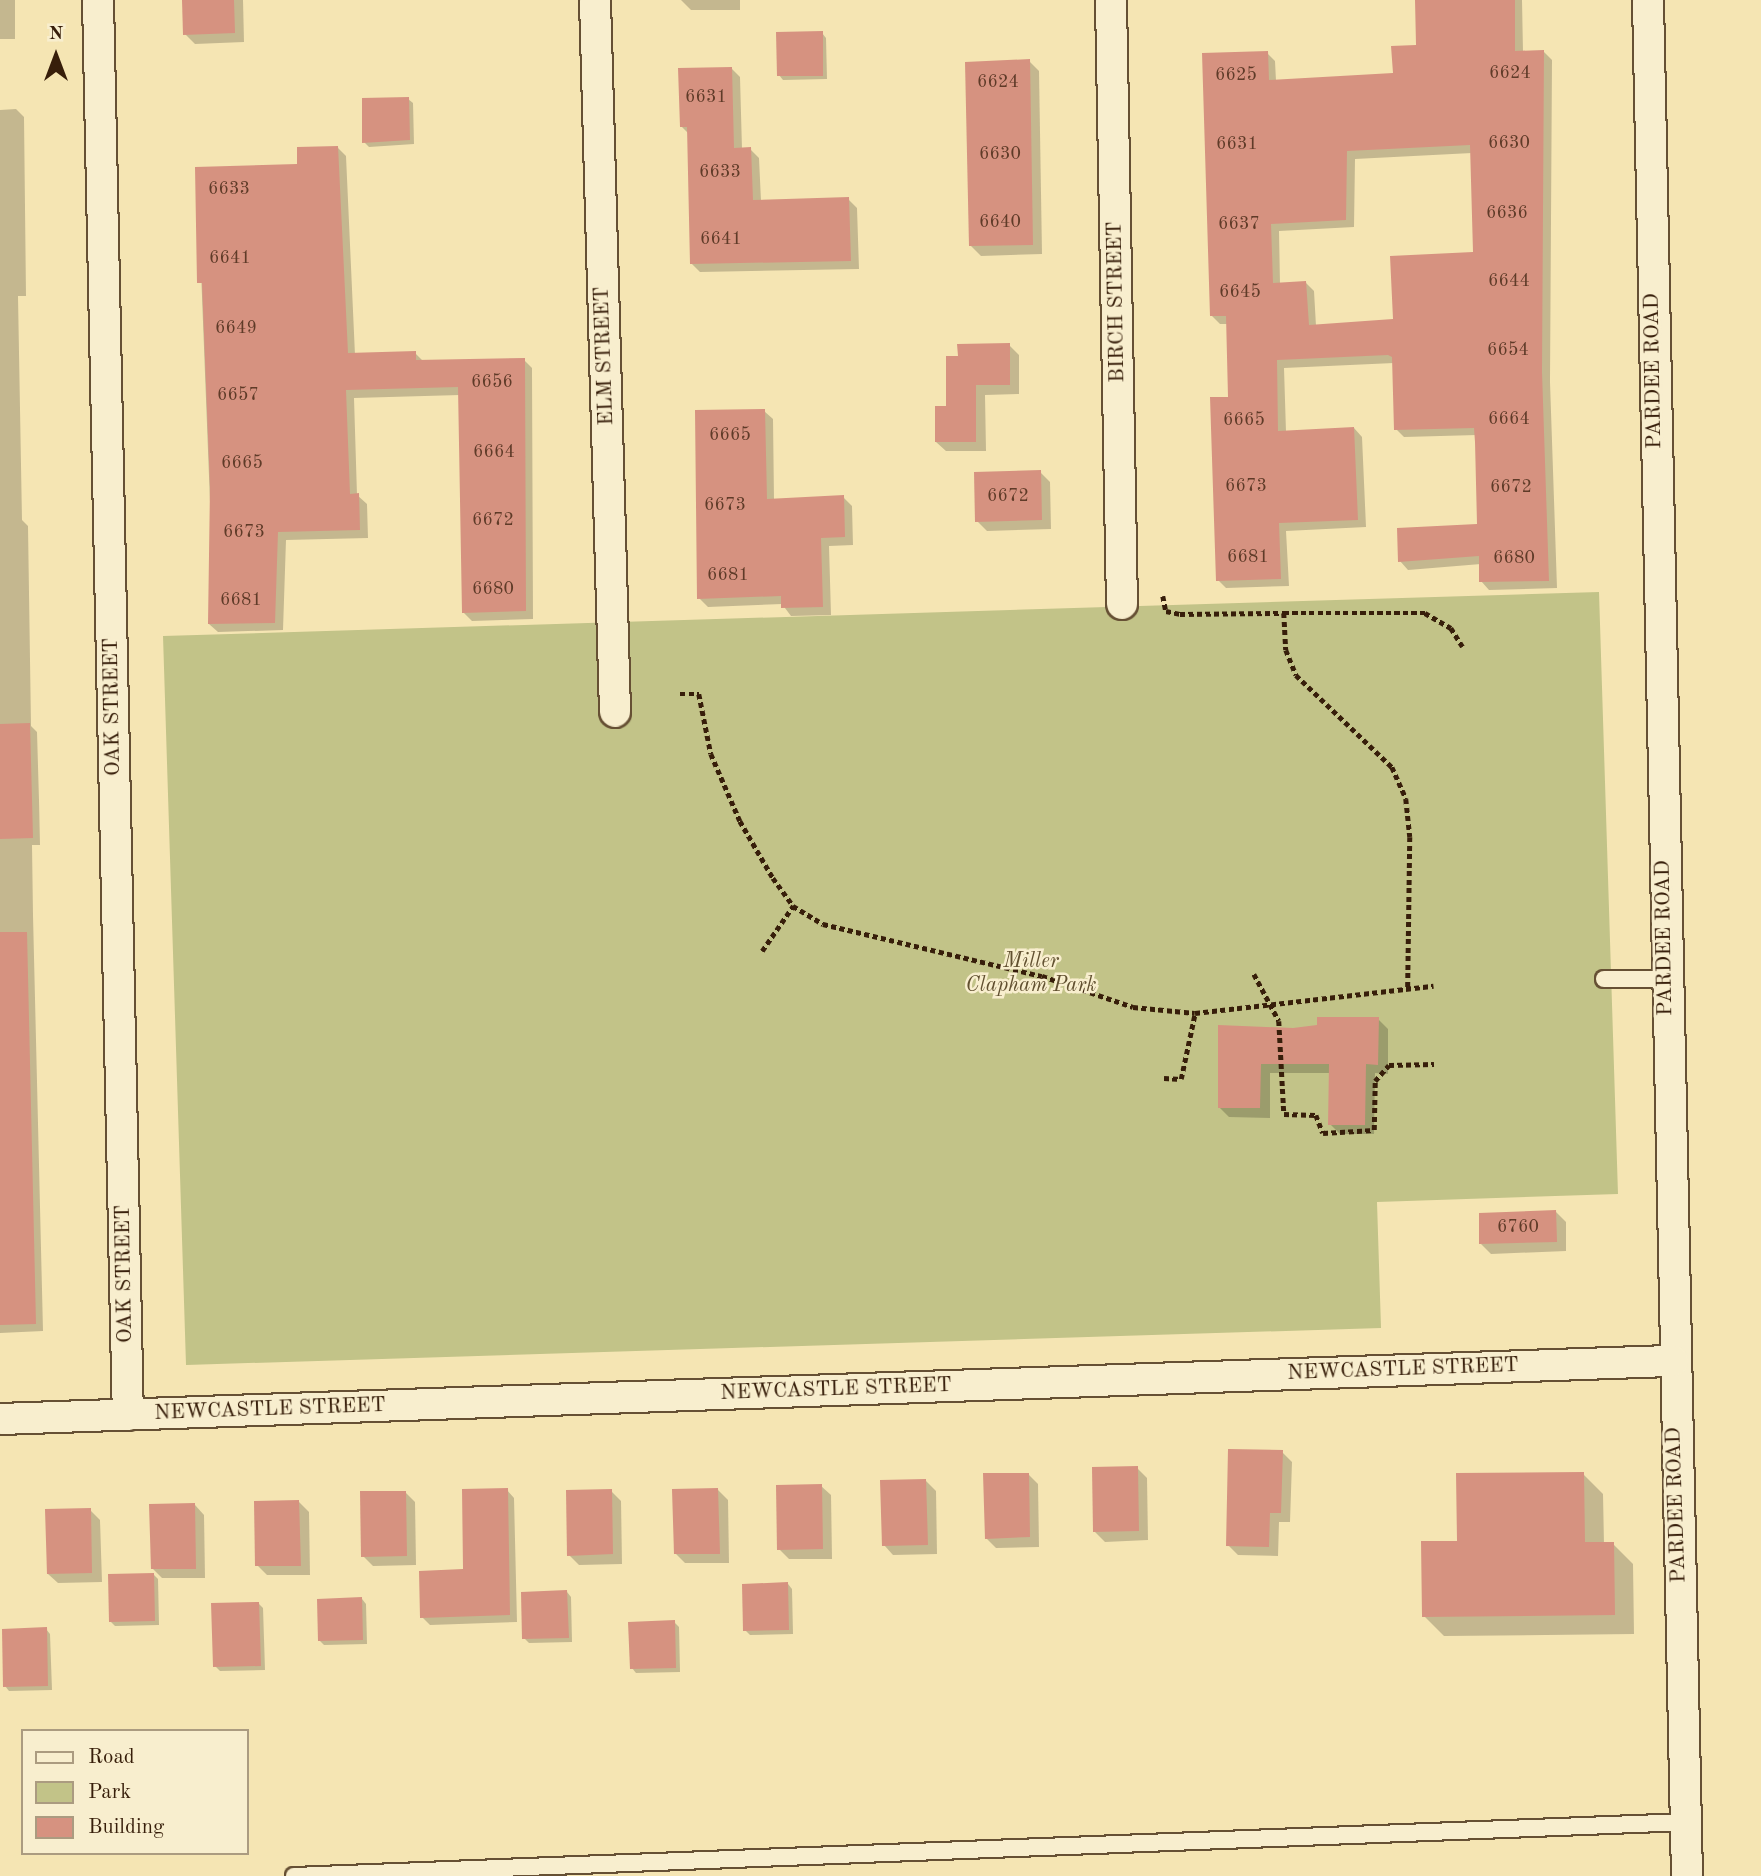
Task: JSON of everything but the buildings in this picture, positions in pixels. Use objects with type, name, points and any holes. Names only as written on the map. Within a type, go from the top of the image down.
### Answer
[{"type":"street","name":"OAK STREET","points":[[98,0],[128,1415]]},
{"type":"street","name":"ELM STREET","points":[[595,0],[615,712]]},
{"type":"street","name":"BIRCH STREET","points":[[1111,0],[1122,604]]},
{"type":"street","name":"PARDEE ROAD","points":[[1648,0],[1673,1361],[1686,1876]]},
{"type":"street","name":"NEWCASTLE STREET","points":[[0,1419],[1673,1361]]},
{"type":"lane","points":[[1604,979],[1666,979]]},
{"type":"lane","points":[[294,1876],[1685,1822]]},
{"type":"path","points":[[1163,596],[1166,611],[1180,614],[1425,612],[1451,628],[1463,648]]},
{"type":"path","points":[[1284,612],[1286,650],[1296,675],[1392,767],[1406,799],[1410,837],[1408,989]]},
{"type":"path","points":[[680,694],[699,694],[711,754],[740,821],[793,906],[823,924],[1042,976],[1133,1007],[1195,1013],[1433,986]]},
{"type":"path","points":[[762,951],[793,906]]},
{"type":"path","points":[[1254,974],[1279,1021],[1283,1114],[1316,1115],[1323,1133],[1374,1130],[1375,1081],[1389,1065],[1434,1064]]},
{"type":"path","points":[[1164,1078],[1181,1079],[1195,1013]]},
{"type":"green space","name":"Miller Clapham Park","points":[[1599,592],[1618,1194],[1377,1202],[1381,1328],[186,1365],[163,636]]}]
